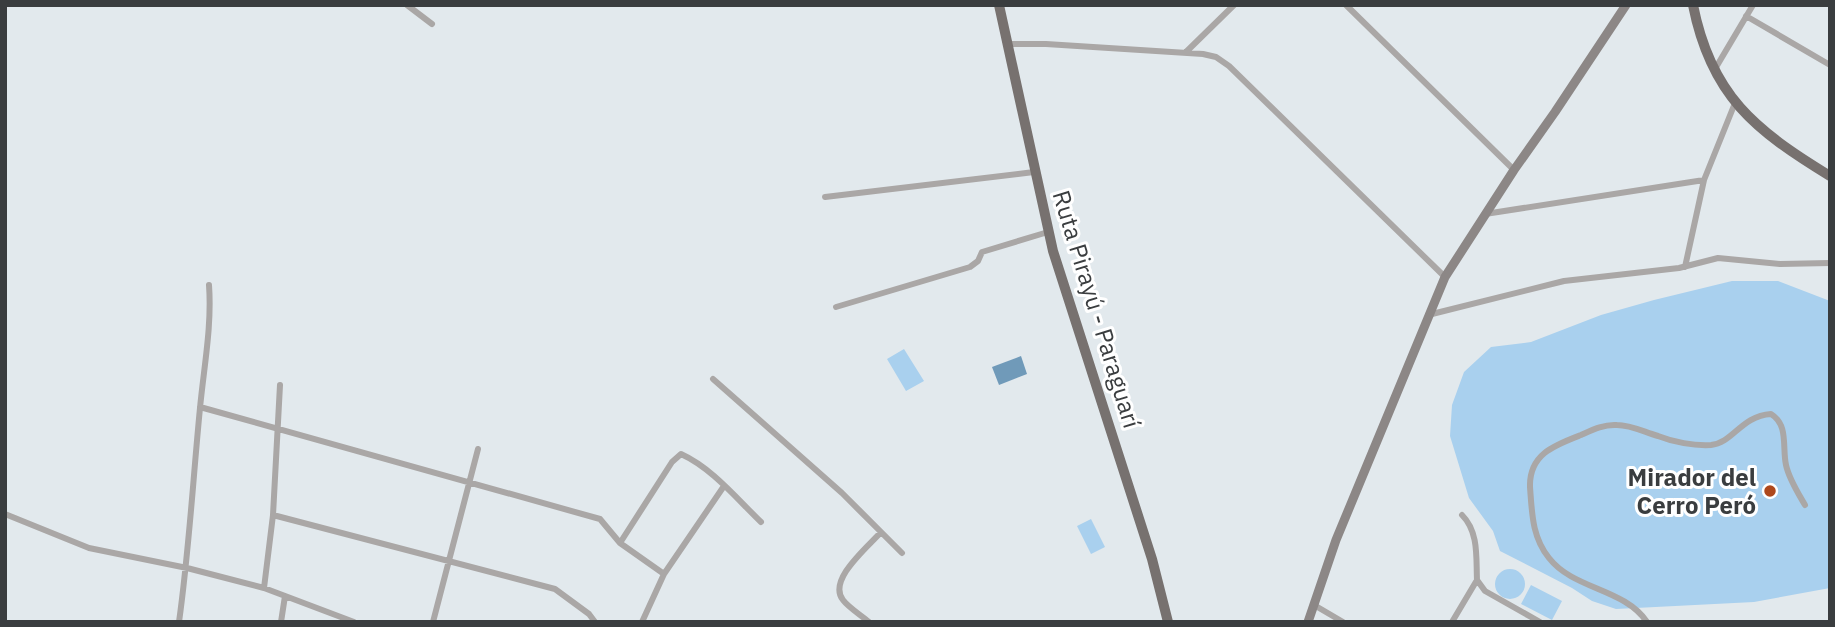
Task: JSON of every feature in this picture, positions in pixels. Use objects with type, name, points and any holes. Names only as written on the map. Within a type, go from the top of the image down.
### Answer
[{"type":"main road","name":"Ruta Pirayú - Paraguarí","points":[[999,5],[1048,232],[1073,319],[1152,559],[1168,622]]},
{"type":"main road","points":[[1308,622],[1336,540],[1445,277],[1626,5]]},
{"type":"main road","points":[[1693,5],[1714,71],[1735,103],[1749,119],[1789,151],[1830,176]]},
{"type":"street","points":[[407,5],[432,24]]},
{"type":"street","points":[[1186,52],[1234,5]]},
{"type":"street","points":[[1346,5],[1514,170]]},
{"type":"street","points":[[1714,71],[1753,5]]},
{"type":"street","points":[[1746,16],[1830,65]]},
{"type":"street","points":[[1007,44],[1186,52],[1216,58],[1229,66],[1445,277]]},
{"type":"street","points":[[1685,267],[1704,180],[1735,103]]},
{"type":"street","points":[[825,198],[1034,172]]},
{"type":"street","points":[[1485,215],[1704,180]]},
{"type":"street","points":[[836,307],[970,267],[978,261],[982,252],[1048,232]]},
{"type":"street","points":[[1429,315],[1564,281],[1685,267],[1717,258],[1780,264],[1830,263]]},
{"type":"street","points":[[179,622],[187,568],[200,407],[211,313],[209,285]]},
{"type":"street","points":[[713,379],[842,493],[902,553]]},
{"type":"street","points":[[264,588],[273,515],[280,385]]},
{"type":"street","points":[[200,407],[600,519],[620,543],[664,574]]},
{"type":"street","points":[[1647,622],[1622,600],[1595,589],[1562,569],[1551,561],[1542,548],[1532,520],[1530,478],[1539,457],[1549,448],[1602,427],[1615,425],[1628,426],[1680,442],[1712,445],[1724,440],[1745,422],[1771,414],[1777,418],[1782,428],[1786,466],[1805,505]]},
{"type":"street","points":[[433,622],[478,449]]},
{"type":"street","points":[[620,543],[672,462],[681,454],[690,458],[724,486],[761,522]]},
{"type":"street","points":[[642,622],[664,574],[724,486]]},
{"type":"street","points":[[5,514],[89,548],[187,568],[264,588],[354,622]]},
{"type":"street","points":[[1462,514],[1471,523],[1477,580],[1485,591],[1540,622]]},
{"type":"street","points":[[273,515],[555,589],[589,614],[595,622]]},
{"type":"street","points":[[869,622],[842,599],[838,588],[841,577],[881,532]]},
{"type":"street","points":[[1452,622],[1477,580]]},
{"type":"street","points":[[281,622],[285,596]]},
{"type":"street","points":[[1314,605],[1343,622]]},
{"type":"shaded area","points":[[1732,281],[1778,281],[1830,301],[1830,588],[1754,602],[1616,609],[1592,601],[1500,551],[1493,531],[1469,498],[1450,436],[1452,405],[1464,372],[1491,347],[1531,342],[1601,315]]},
{"type":"shaded area","points":[[904,349],[924,381],[906,391],[887,359]]},
{"type":"shaded area","points":[[1021,356],[1027,374],[999,385],[992,367]]},
{"type":"shaded area","points":[[1091,519],[1105,547],[1091,554],[1077,526]]},
{"type":"shaded area","points":[[1510,569],[1521,573],[1525,584],[1521,595],[1510,599],[1499,595],[1495,584],[1499,573]]},
{"type":"shaded area","points":[[1531,585],[1562,601],[1552,620],[1521,604]]},
{"type":"place","name":"Mirador del Cerro Peró","points":[[1770,491]]}]
